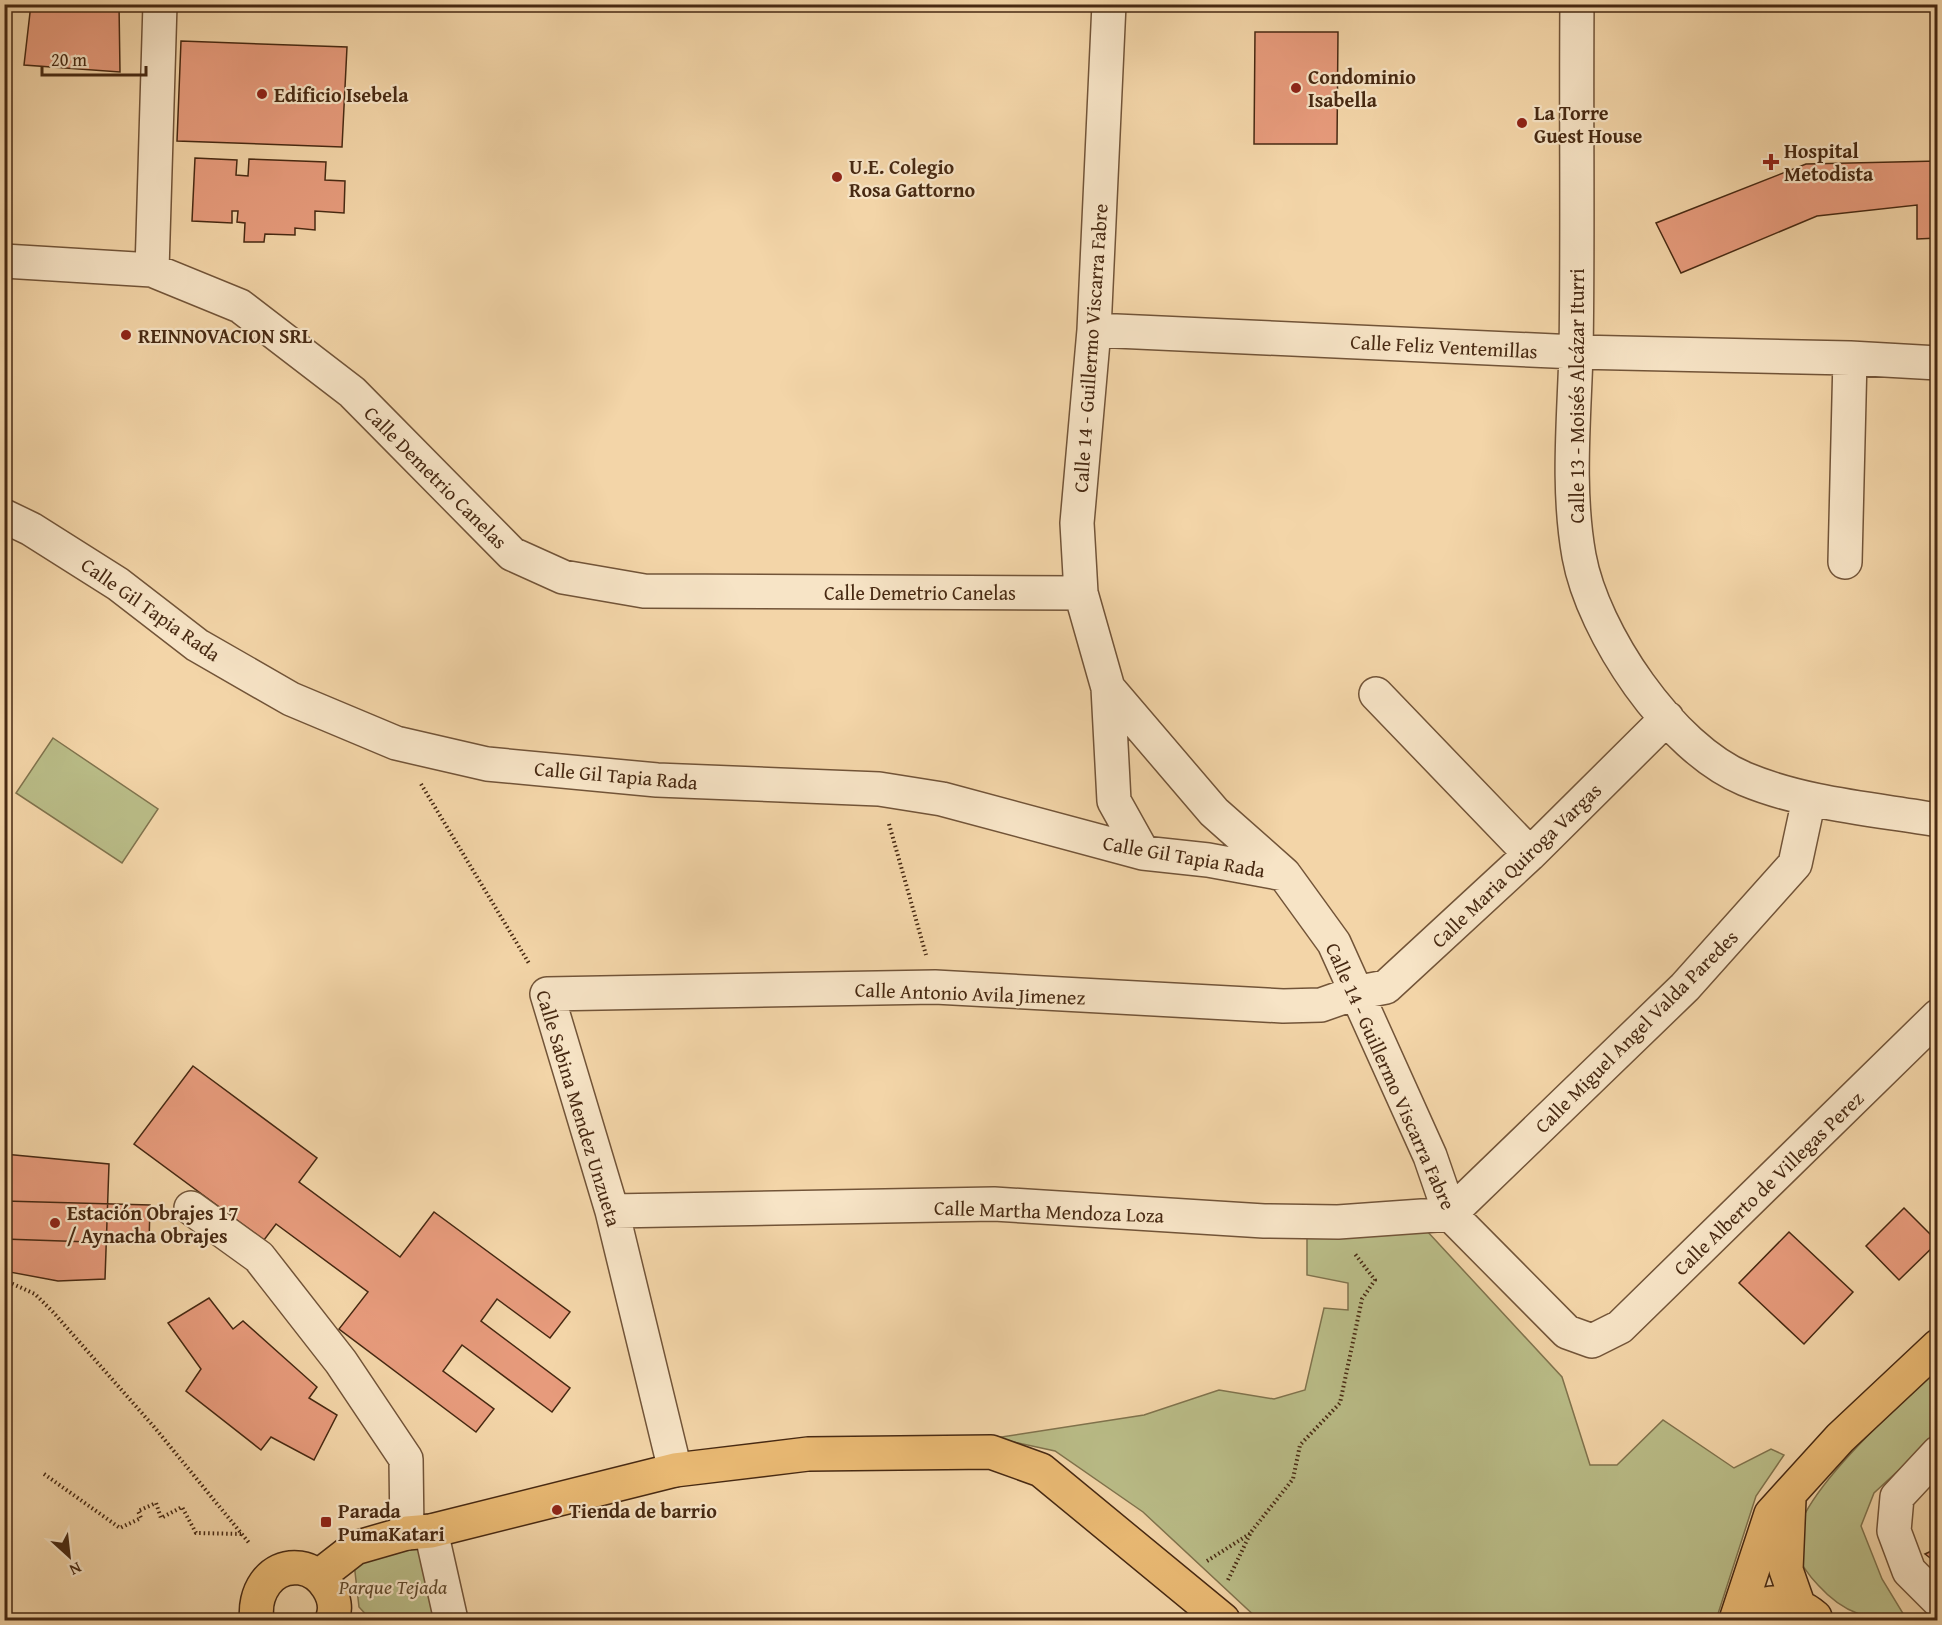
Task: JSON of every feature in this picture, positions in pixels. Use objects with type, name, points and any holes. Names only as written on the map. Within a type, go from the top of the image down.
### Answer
[{"type":"main road","points":[[1738,1620],[1771,1514],[1840,1438],[1938,1346]]},
{"type":"main road","points":[[319,1576],[355,1548],[675,1470],[808,1454],[991,1452],[1041,1470],[1217,1616]]},
{"type":"main road","points":[[1790,1491],[1786,1570],[1809,1614]]},
{"type":"main road","points":[[257,1620],[255,1605],[262,1585],[278,1572],[299,1568],[319,1576],[332,1593],[335,1613],[332,1620]]},
{"type":"main road","points":[[1738,1620],[1747,1612],[1764,1604],[1782,1602],[1809,1614]]},
{"type":"street","points":[[152,270],[160,4]]},
{"type":"street","name":"Calle 14 - Guillermo Viscarra Fabre","points":[[1109,4],[1094,330],[1077,523],[1081,593],[1108,688],[1114,801],[1143,853]]},
{"type":"street","name":"Calle 13 - Moisés Alcázar Iturri","points":[[1577,4],[1576,352],[1572,471],[1580,558],[1591,598],[1610,641],[1639,687],[1667,718],[1701,752],[1743,778],[1809,799],[1938,820]]},
{"type":"street","name":"Calle Demetrio Canelas","points":[[4,261],[152,270],[240,306],[352,392],[512,554],[563,577],[644,591],[1081,593]]},
{"type":"street","name":"Calle Feliz Ventemillas","points":[[1094,330],[1576,352],[1850,358],[1938,363]]},
{"type":"street","points":[[1845,562],[1850,358]]},
{"type":"street","name":"Calle Gil Tapia Rada","points":[[4,516],[31,529],[118,584],[197,645],[291,699],[396,742],[498,765],[657,780],[879,789],[942,799],[1143,853],[1208,860],[1284,874]]},
{"type":"street","name":"Calle 14 - Guillermo Viscarra Fabre","points":[[1108,688],[1214,812],[1284,874],[1334,943],[1426,1147],[1450,1214],[1567,1332],[1592,1341]]},
{"type":"street","points":[[1376,694],[1530,854]]},
{"type":"street","name":"Calle Maria Quiroga Vargas","points":[[1355,993],[1386,987],[1530,854],[1667,718]]},
{"type":"street","name":"Calle Miguel Angel Valda Paredes","points":[[1450,1214],[1685,987],[1795,864],[1809,799]]},
{"type":"street","name":"Calle Antonio Avila Jimenez","points":[[547,994],[935,987],[1283,1006],[1321,1005],[1355,993]]},
{"type":"street","name":"Calle Sabina Mendez Unzueta","points":[[547,994],[612,1211],[675,1470]]},
{"type":"street","name":"Calle Alberto de Villegas Perez","points":[[1592,1341],[1620,1327],[1938,1016]]},
{"type":"street","name":"Calle Martha Mendoza Loza","points":[[612,1211],[994,1204],[1264,1221],[1338,1222],[1450,1214]]},
{"type":"street","points":[[191,1208],[259,1257],[341,1362],[406,1458],[419,1532],[451,1620]]},
{"type":"street","points":[[1938,1453],[1897,1497],[1894,1531],[1909,1570],[1938,1600]]},
{"type":"path","name":"Calle Sabina Mendez Unzueta","points":[[396,742],[547,994]]},
{"type":"path","points":[[879,789],[935,987]]},
{"type":"path","points":[[1217,1616],[1251,1532],[1293,1479],[1300,1445],[1341,1403],[1362,1299],[1375,1280],[1360,1263],[1338,1222]]},
{"type":"path","points":[[4,1280],[35,1294],[53,1312],[155,1428],[250,1544]]},
{"type":"path","points":[[44,1474],[120,1528],[141,1518],[138,1511],[156,1503],[161,1518],[182,1507],[196,1533],[241,1534]]},
{"type":"path","points":[[1177,1581],[1251,1532]]},
{"type":"green space","points":[[53,738],[158,809],[122,863],[16,793]]},
{"type":"green space","points":[[1307,1230],[1426,1230],[1562,1377],[1590,1465],[1617,1465],[1663,1420],[1734,1468],[1771,1449],[1784,1455],[1756,1496],[1716,1620],[1259,1620],[1143,1512],[1055,1451],[995,1438],[1144,1415],[1219,1390],[1274,1399],[1305,1390],[1324,1308],[1348,1310],[1348,1283],[1307,1275]]},
{"type":"green space","points":[[1937,1368],[1937,1435],[1874,1493],[1861,1526],[1882,1579],[1907,1620],[1881,1619],[1858,1614],[1828,1595],[1808,1574],[1796,1551],[1797,1531],[1808,1508],[1850,1454]]},
{"type":"green space","name":"Parque Tejada","points":[[421,1546],[437,1620],[371,1620],[359,1607],[354,1563]]},
{"type":"building","points":[[31,4],[119,4],[120,72],[24,65]]},
{"type":"building","name":"Condominio Isabella","points":[[1255,32],[1338,32],[1337,144],[1254,144]]},
{"type":"building","name":"Edificio Isebela","points":[[181,41],[347,47],[342,147],[177,141]]},
{"type":"building","points":[[195,158],[237,160],[236,175],[248,176],[249,159],[326,162],[325,180],[345,181],[344,213],[315,211],[315,230],[295,228],[295,235],[265,234],[264,242],[244,242],[245,223],[237,222],[238,211],[232,211],[232,223],[192,221]]},
{"type":"building","points":[[1938,161],[1938,238],[1917,239],[1917,205],[1817,216],[1681,273],[1656,223],[1806,164]]},
{"type":"building","points":[[193,1066],[317,1158],[299,1182],[400,1257],[434,1212],[570,1312],[550,1338],[497,1299],[481,1321],[570,1388],[552,1412],[462,1345],[443,1371],[494,1409],[476,1432],[339,1329],[368,1292],[276,1224],[264,1240],[134,1144]]},
{"type":"building","name":"Estación Obrajes 17 / Aynacha Obrajes","points":[[4,1154],[109,1164],[105,1279],[58,1281],[4,1271]]},
{"type":"building","points":[[4,1201],[150,1205],[149,1244],[4,1239]]},
{"type":"building","points":[[1904,1208],[1938,1242],[1899,1280],[1866,1246]]},
{"type":"building","points":[[1789,1232],[1853,1292],[1804,1344],[1739,1283]]},
{"type":"building","points":[[209,1298],[233,1329],[243,1321],[317,1387],[309,1398],[337,1415],[314,1460],[271,1437],[261,1450],[186,1391],[201,1369],[168,1323]]},
{"type":"building","points":[[1938,1548],[1938,1564],[1925,1554]]},
{"type":"place","name":"Condominio Isabella","points":[[1296,88]]},
{"type":"place","name":"Edificio Isebela","points":[[262,94]]},
{"type":"place","name":"La Torre Guest House","points":[[1522,123]]},
{"type":"place","name":"Hospital Metodista","points":[[1771,162]]},
{"type":"place","name":"U.E. Colegio Rosa Gattorno","points":[[837,177]]},
{"type":"place","name":"REINNOVACION SRL","points":[[126,335]]},
{"type":"place","name":"Estación Obrajes 17 / Aynacha Obrajes","points":[[55,1223]]},
{"type":"place","name":"Tienda de barrio","points":[[557,1510]]},
{"type":"place","name":"Parada PumaKatari","points":[[326,1522]]}]
